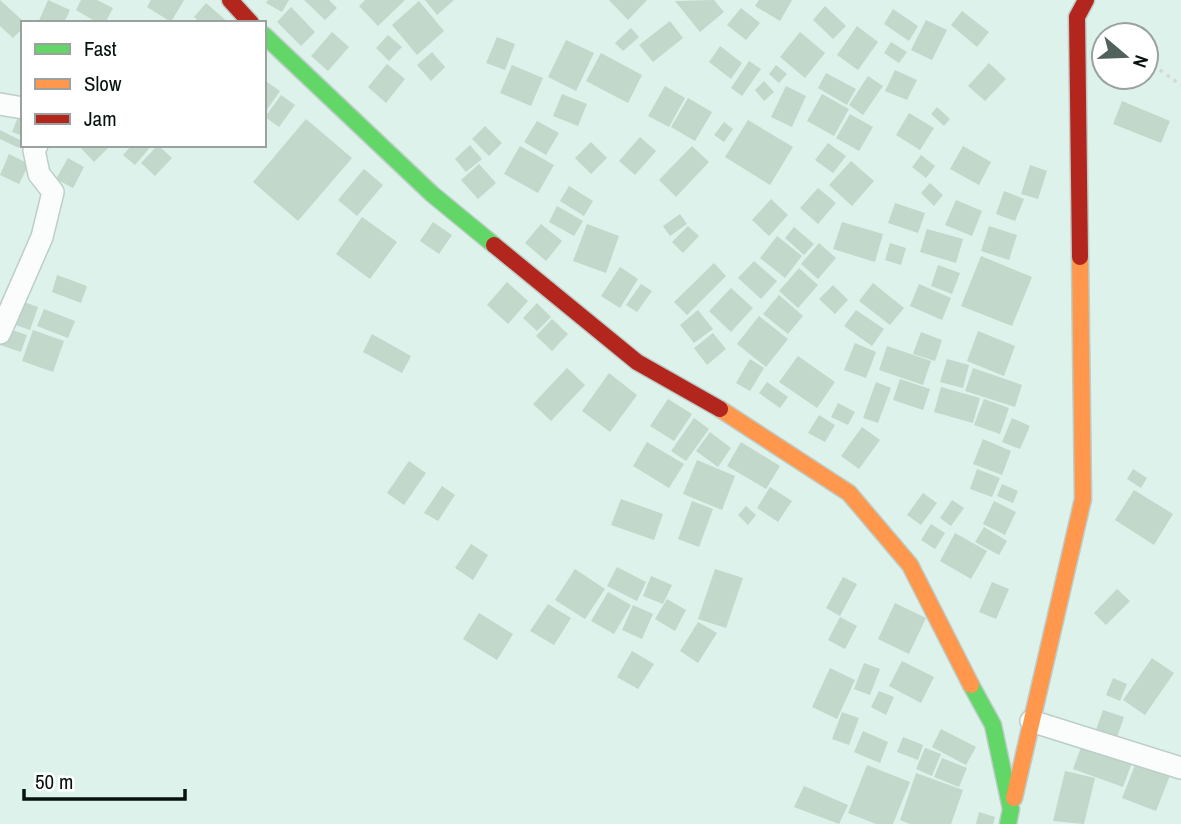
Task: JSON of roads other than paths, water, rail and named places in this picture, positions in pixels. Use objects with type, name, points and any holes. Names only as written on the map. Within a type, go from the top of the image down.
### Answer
[{"type":"main road","points":[[1010,816],[1083,499],[1077,17],[1086,0]]},
{"type":"main road","points":[[266,37],[432,194],[637,362],[750,426],[849,493],[911,565],[937,623],[993,725],[1010,816]]},
{"type":"street","points":[[0,104],[21,108]]},
{"type":"street","points":[[0,333],[42,237],[53,192],[39,174],[36,147]]},
{"type":"street","points":[[1031,721],[1181,768]]}]
